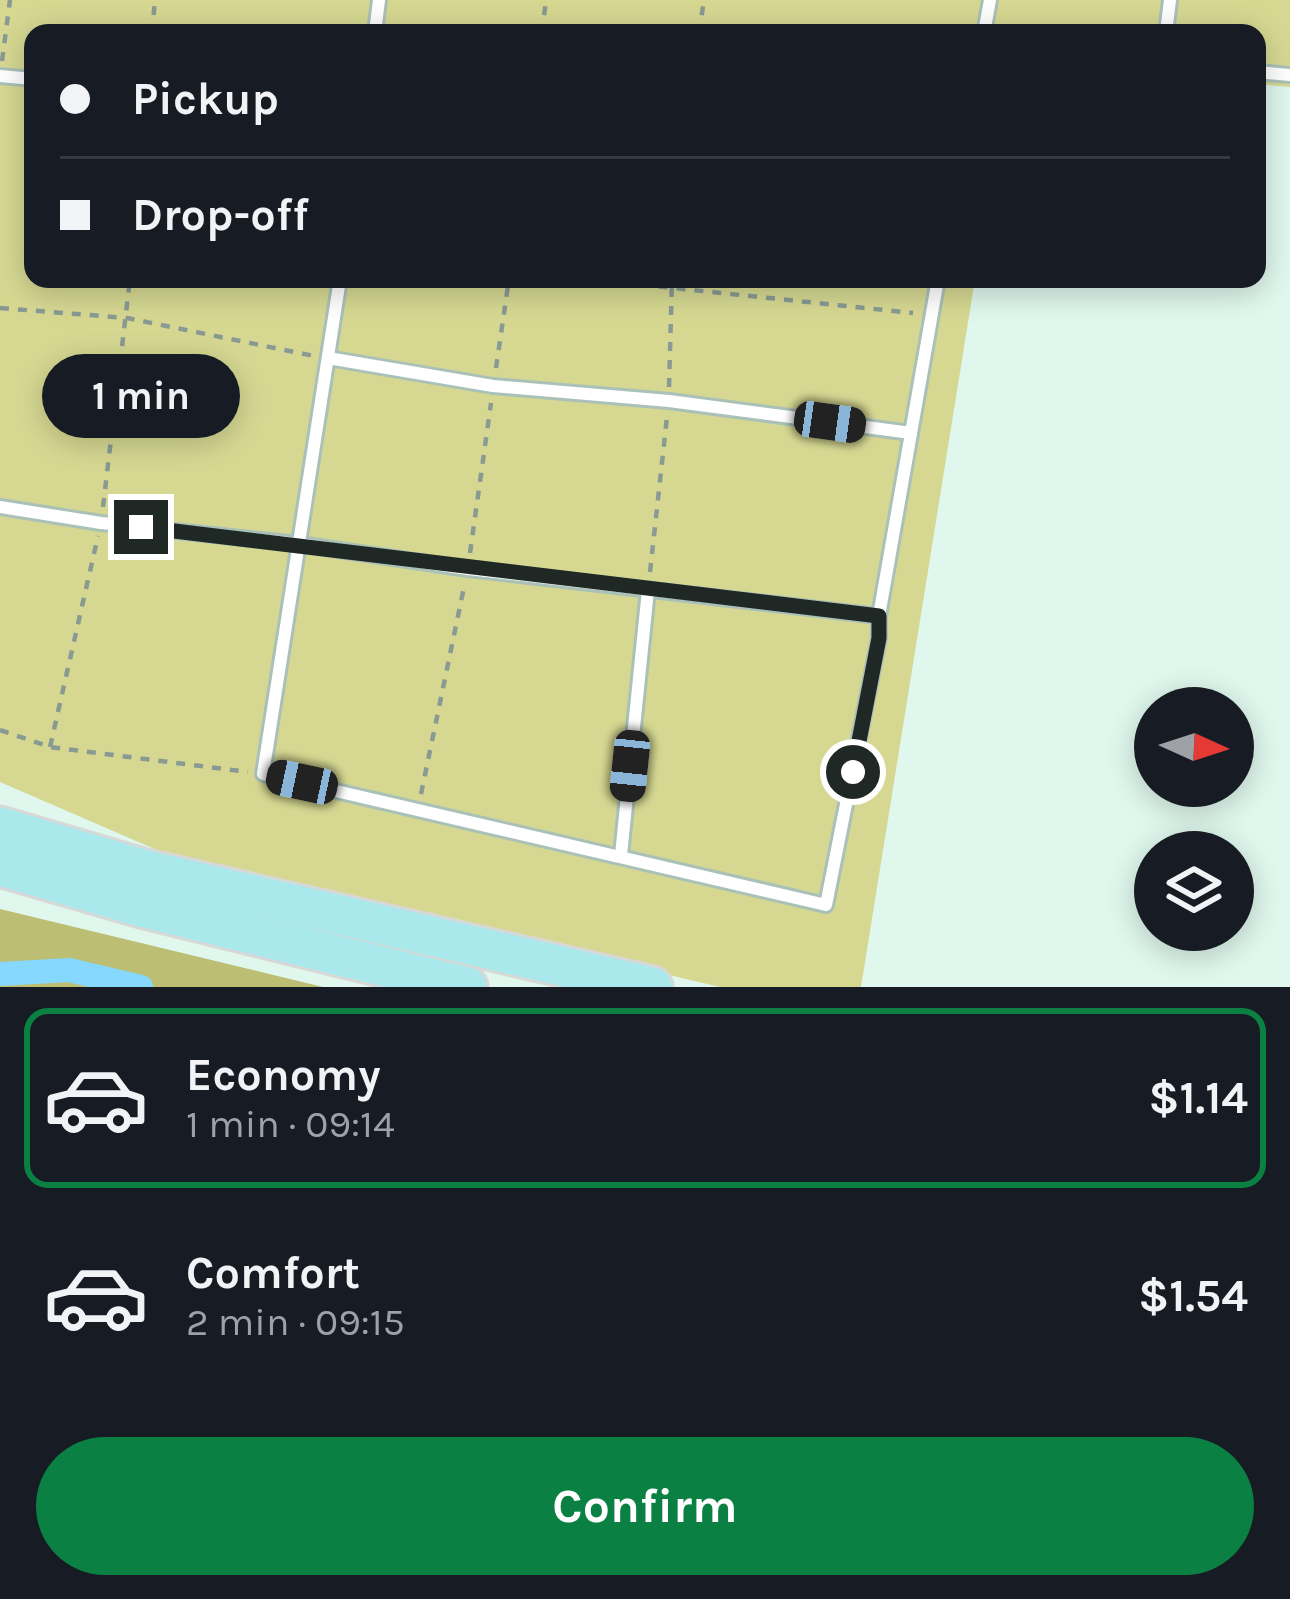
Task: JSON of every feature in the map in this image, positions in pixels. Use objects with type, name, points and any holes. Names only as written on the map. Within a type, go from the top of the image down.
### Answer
[{"type":"main road","points":[[0,827],[146,870],[652,987]]},
{"type":"main road","points":[[0,866],[141,907],[467,987]]},
{"type":"lane","points":[[339,288],[263,774],[826,905],[879,638],[936,288]]},
{"type":"lane","points":[[328,358],[493,386],[669,401],[911,433]]},
{"type":"lane","points":[[0,507],[468,569],[879,616]]},
{"type":"lane","points":[[621,854],[648,590]]},
{"type":"path","points":[[0,74],[10,0]]},
{"type":"path","points":[[418,808],[468,569],[508,288]]},
{"type":"path","points":[[656,288],[931,315]]},
{"type":"path","points":[[648,590],[669,401],[671,290]]},
{"type":"path","points":[[0,308],[127,318],[328,358]]},
{"type":"path","points":[[0,730],[50,747],[263,774]]},
{"type":"green space","points":[[0,0],[1290,0],[1290,87],[1266,85],[1266,24],[24,24],[24,288],[974,288],[861,987],[720,987],[180,860],[0,782]]},
{"type":"green space","points":[[0,909],[323,987],[0,987]]},
{"type":"waterway","points":[[0,974],[69,970],[141,987]]},
{"type":"route","points":[[141,527],[879,616],[879,638],[853,772]]}]
